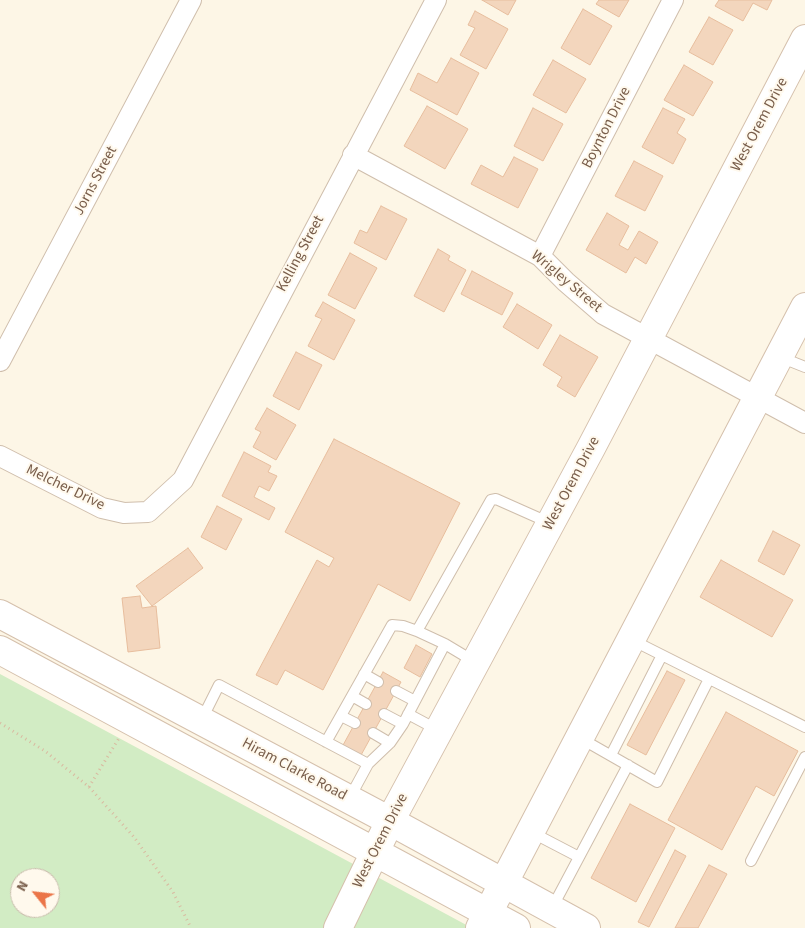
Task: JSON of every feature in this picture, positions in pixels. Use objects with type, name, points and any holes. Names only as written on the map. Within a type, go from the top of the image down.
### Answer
[{"type":"main road","name":"West Orem Drive","points":[[338,928],[390,821],[551,523],[805,39]]},
{"type":"main road","points":[[484,920],[757,397],[804,314]]},
{"type":"main road","name":"Hiram Clarke Road","points":[[0,614],[504,882],[586,928]]},
{"type":"main road","points":[[0,650],[375,851],[484,920],[516,928]]},
{"type":"main road","points":[[152,732],[167,704]]},
{"type":"street","name":"Jorns Street","points":[[0,361],[191,0]]},
{"type":"street","name":"Kelling Street","points":[[159,503],[183,480],[436,0]]},
{"type":"street","name":"Boynton Drive","points":[[540,256],[673,0]]},
{"type":"street","name":"Wrigley Street","points":[[353,155],[540,256],[603,314],[805,423]]},
{"type":"street","name":"Melcher Drive","points":[[0,456],[102,508],[124,513],[148,512],[159,503]]},
{"type":"lane","points":[[779,356],[805,367]]},
{"type":"lane","points":[[418,631],[491,500],[496,499],[551,523]]},
{"type":"lane","points":[[326,742],[392,626],[403,626],[418,631],[476,662]]},
{"type":"lane","points":[[630,639],[661,657],[805,727]]},
{"type":"lane","points":[[349,799],[368,764],[390,743],[403,724],[445,644]]},
{"type":"lane","points":[[611,755],[661,657]]},
{"type":"lane","points":[[364,674],[378,682]]},
{"type":"lane","points":[[579,738],[657,782],[709,679]]},
{"type":"lane","points":[[200,722],[219,685],[368,764]]},
{"type":"lane","points":[[396,691],[415,701]]},
{"type":"lane","points":[[352,696],[366,704]]},
{"type":"lane","points":[[384,714],[403,724]]},
{"type":"lane","points":[[408,714],[439,731]]},
{"type":"lane","points":[[341,716],[355,723]]},
{"type":"lane","points":[[373,733],[390,743]]},
{"type":"lane","points":[[751,861],[805,757]]},
{"type":"lane","points":[[552,909],[628,765]]},
{"type":"lane","points":[[530,832],[579,857]]},
{"type":"path","points":[[0,723],[45,751],[89,787],[134,837],[172,892],[191,928]]},
{"type":"path","points":[[89,787],[123,732]]},
{"type":"green space","points":[[0,674],[472,928],[0,928]]},
{"type":"building","points":[[482,0],[516,0],[508,15]]},
{"type":"building","points":[[599,0],[629,0],[619,17],[596,4]]},
{"type":"building","points":[[719,0],[772,0],[767,10],[753,3],[743,21],[715,6]]},
{"type":"building","points":[[583,9],[612,26],[590,65],[561,48]]},
{"type":"building","points":[[475,11],[508,29],[486,69],[460,55],[475,28],[468,25]]},
{"type":"building","points":[[709,17],[733,30],[713,65],[689,52]]},
{"type":"building","points":[[451,58],[479,73],[457,115],[410,90],[418,73],[437,83]]},
{"type":"building","points":[[553,60],[586,79],[566,113],[533,95]]},
{"type":"building","points":[[684,65],[713,82],[693,116],[664,100]]},
{"type":"building","points":[[427,106],[468,129],[445,169],[404,146]]},
{"type":"building","points":[[533,108],[563,124],[543,161],[514,146]]},
{"type":"building","points":[[663,108],[685,119],[677,133],[686,139],[673,164],[642,147]]},
{"type":"building","points":[[514,157],[538,169],[518,208],[471,184],[481,165],[503,177]]},
{"type":"building","points":[[634,161],[663,176],[645,211],[615,196]]},
{"type":"building","points":[[381,206],[407,219],[386,260],[354,243],[360,230],[367,233]]},
{"type":"building","points":[[607,213],[629,226],[619,245],[628,250],[639,231],[658,242],[646,264],[635,257],[626,273],[586,250]]},
{"type":"building","points":[[438,249],[450,256],[448,260],[466,270],[444,312],[414,296]]},
{"type":"building","points":[[350,253],[377,268],[355,309],[328,295]]},
{"type":"building","points":[[472,271],[513,293],[502,315],[461,294]]},
{"type":"building","points":[[323,302],[355,320],[334,360],[308,346],[322,319],[315,316]]},
{"type":"building","points":[[517,304],[552,325],[538,349],[503,327]]},
{"type":"building","points":[[560,335],[598,357],[575,397],[557,386],[562,377],[543,365]]},
{"type":"building","points":[[296,352],[322,365],[299,410],[273,396]]},
{"type":"building","points":[[267,408],[296,425],[276,460],[253,447],[261,432],[255,429]]},
{"type":"building","points":[[334,439],[460,503],[410,601],[378,584],[323,690],[285,670],[277,685],[256,675],[317,560],[329,567],[334,558],[285,532]]},
{"type":"building","points":[[244,452],[271,466],[268,472],[277,476],[269,491],[259,486],[254,497],[275,508],[269,520],[222,496]]},
{"type":"building","points":[[217,506],[242,519],[226,550],[201,537]]},
{"type":"building","points":[[773,531],[800,545],[784,575],[758,561]]},
{"type":"building","points":[[188,548],[203,568],[152,606],[136,586]]},
{"type":"building","points":[[721,560],[793,600],[772,637],[700,597]]},
{"type":"building","points":[[140,596],[142,608],[156,606],[160,648],[128,652],[122,598]]},
{"type":"building","points":[[416,645],[432,654],[420,677],[404,668]]},
{"type":"building","points":[[667,671],[685,680],[646,755],[627,745]]},
{"type":"building","points":[[383,672],[401,682],[360,757],[342,747]]},
{"type":"building","points":[[726,712],[798,751],[774,796],[756,786],[722,850],[668,820]]},
{"type":"building","points":[[630,804],[675,828],[636,902],[591,878]]},
{"type":"building","points":[[675,850],[686,856],[649,927],[638,922]]},
{"type":"building","points":[[709,865],[727,874],[698,928],[675,928]]}]
